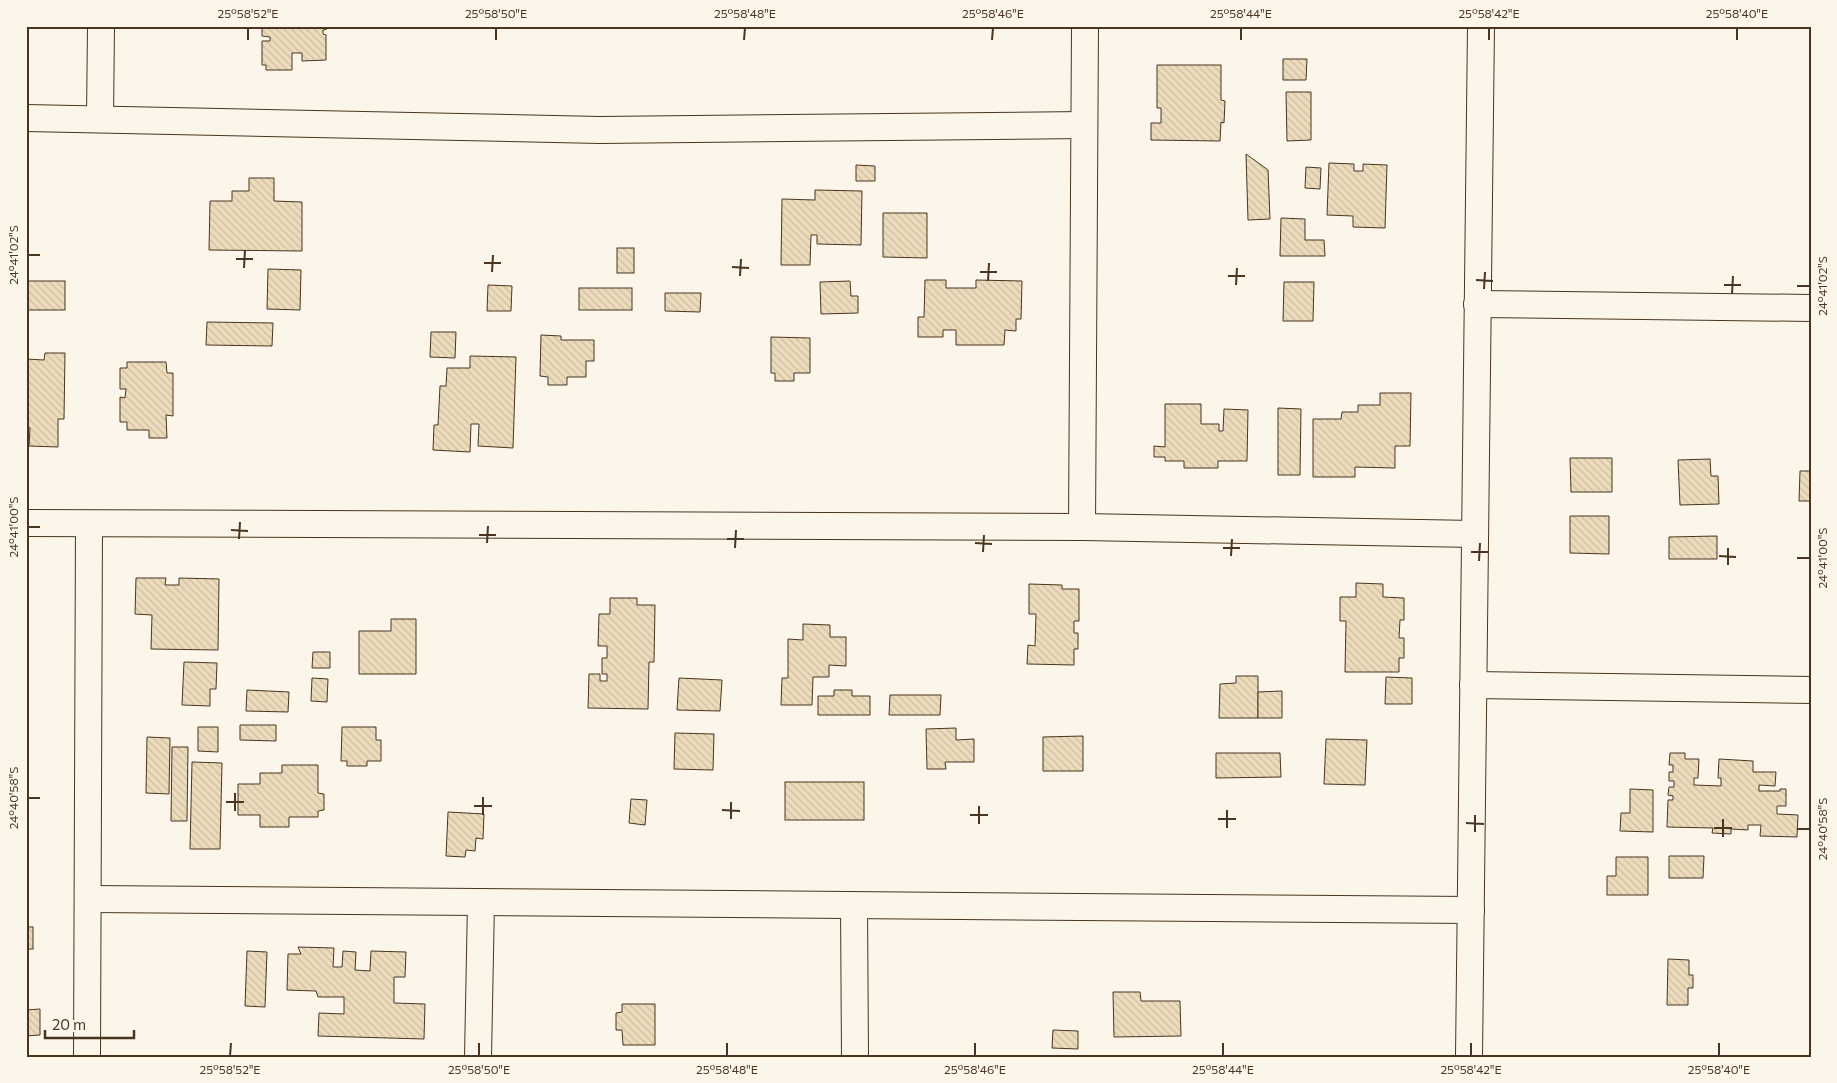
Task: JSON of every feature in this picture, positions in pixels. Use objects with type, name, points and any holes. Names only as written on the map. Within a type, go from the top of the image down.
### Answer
[{"type":"street","points":[[100,118],[101,26]]},
{"type":"street","points":[[1082,527],[1085,26]]},
{"type":"street","points":[[1469,1057],[1481,26]]},
{"type":"street","points":[[26,118],[100,118],[600,130],[1084,125]]},
{"type":"street","points":[[1477,304],[1811,308]]},
{"type":"street","points":[[26,523],[1082,527],[1475,534]]},
{"type":"street","points":[[87,1057],[89,524]]},
{"type":"street","points":[[1474,684],[1811,690]]},
{"type":"street","points":[[89,899],[1471,910]]},
{"type":"street","points":[[478,1057],[481,902]]},
{"type":"street","points":[[854,906],[855,1057]]},
{"type":"building","points":[[262,26],[327,26],[327,29],[323,30],[323,34],[326,35],[326,60],[302,61],[302,53],[292,53],[292,70],[266,70],[266,65],[262,65],[262,41],[270,41],[270,37],[262,36]]},
{"type":"building","points":[[1283,59],[1307,59],[1306,80],[1283,80]]},
{"type":"building","points":[[1157,65],[1221,65],[1221,100],[1225,101],[1224,123],[1221,122],[1220,141],[1151,140],[1151,123],[1161,123],[1161,108],[1157,108]]},
{"type":"building","points":[[1286,92],[1311,92],[1311,140],[1287,141]]},
{"type":"building","points":[[1246,154],[1268,170],[1270,219],[1248,220]]},
{"type":"building","points":[[1329,163],[1354,164],[1354,171],[1363,171],[1363,164],[1387,165],[1385,228],[1353,227],[1353,216],[1327,215]]},
{"type":"building","points":[[856,165],[875,166],[875,181],[856,181]]},
{"type":"building","points":[[1306,167],[1321,168],[1320,189],[1305,188]]},
{"type":"building","points":[[249,178],[274,178],[274,201],[302,202],[302,251],[209,250],[210,201],[232,201],[232,191],[249,191]]},
{"type":"building","points":[[815,190],[862,191],[861,245],[817,244],[817,235],[811,235],[810,265],[781,265],[782,199],[815,200]]},
{"type":"building","points":[[883,213],[927,213],[927,258],[883,257]]},
{"type":"building","points":[[1281,218],[1305,219],[1305,240],[1324,240],[1325,256],[1280,256]]},
{"type":"building","points":[[617,248],[634,248],[634,273],[617,273]]},
{"type":"building","points":[[268,269],[301,270],[300,310],[267,309]]},
{"type":"building","points":[[925,280],[946,280],[946,288],[976,288],[976,280],[1022,281],[1021,319],[1016,319],[1016,331],[1005,330],[1004,345],[956,345],[956,330],[943,330],[943,337],[918,337],[918,317],[924,317]]},
{"type":"building","points":[[26,281],[65,281],[65,310],[26,310]]},
{"type":"building","points":[[850,281],[851,296],[858,296],[858,313],[821,314],[820,282]]},
{"type":"building","points":[[1284,282],[1314,282],[1313,321],[1283,321]]},
{"type":"building","points":[[488,285],[512,286],[511,311],[487,311]]},
{"type":"building","points":[[579,288],[632,288],[632,310],[579,310]]},
{"type":"building","points":[[665,293],[701,293],[700,312],[665,311]]},
{"type":"building","points":[[207,322],[273,323],[272,346],[206,345]]},
{"type":"building","points":[[431,332],[456,332],[455,358],[430,357]]},
{"type":"building","points":[[541,335],[561,336],[561,340],[594,340],[594,361],[586,361],[586,377],[567,377],[567,385],[548,385],[548,377],[540,376]]},
{"type":"building","points":[[771,337],[810,338],[810,373],[794,373],[794,381],[775,381],[775,373],[771,373]]},
{"type":"building","points":[[45,353],[65,353],[64,419],[58,419],[58,447],[29,446],[30,428],[26,428],[26,359],[44,360]]},
{"type":"building","points":[[470,356],[516,357],[513,448],[478,446],[479,424],[471,424],[470,452],[433,450],[434,425],[438,425],[440,386],[446,386],[447,368],[470,368]]},
{"type":"building","points":[[127,362],[166,362],[167,373],[173,373],[173,416],[166,415],[167,438],[149,438],[149,430],[127,430],[127,422],[120,422],[120,397],[125,398],[126,389],[120,389],[120,368],[127,368]]},
{"type":"building","points":[[1380,393],[1411,393],[1410,446],[1395,446],[1395,468],[1355,467],[1355,477],[1313,477],[1313,419],[1341,419],[1342,412],[1358,412],[1358,405],[1380,405]]},
{"type":"building","points":[[1165,404],[1201,404],[1201,424],[1219,424],[1219,431],[1223,431],[1224,409],[1248,410],[1247,461],[1218,461],[1218,468],[1184,468],[1184,461],[1165,461],[1165,457],[1154,457],[1154,446],[1165,447]]},
{"type":"building","points":[[1278,408],[1301,409],[1300,475],[1278,475]]},
{"type":"building","points":[[1570,458],[1612,458],[1612,492],[1571,492]]},
{"type":"building","points":[[1710,459],[1711,476],[1718,476],[1719,504],[1680,505],[1678,460]]},
{"type":"building","points":[[1800,471],[1811,471],[1811,501],[1799,501]]},
{"type":"building","points":[[1570,516],[1609,516],[1609,554],[1570,553]]},
{"type":"building","points":[[1717,536],[1717,559],[1669,559],[1669,537]]},
{"type":"building","points":[[136,578],[166,578],[165,585],[179,585],[179,578],[219,579],[218,650],[151,649],[152,615],[135,614]]},
{"type":"building","points":[[1356,583],[1383,584],[1383,597],[1404,598],[1404,620],[1400,620],[1399,638],[1404,638],[1404,658],[1399,658],[1399,672],[1345,672],[1346,621],[1340,621],[1340,597],[1356,597]]},
{"type":"building","points":[[1029,584],[1062,585],[1062,589],[1079,589],[1079,621],[1074,621],[1074,633],[1078,633],[1078,649],[1074,649],[1074,665],[1027,664],[1028,645],[1035,646],[1036,614],[1029,614]]},
{"type":"building","points":[[610,598],[637,598],[637,605],[655,605],[654,662],[649,662],[648,709],[588,708],[589,674],[600,674],[600,681],[607,681],[607,674],[602,674],[602,658],[607,658],[607,646],[598,646],[599,614],[610,614]]},
{"type":"building","points":[[391,619],[416,619],[416,674],[359,674],[359,631],[391,631]]},
{"type":"building","points":[[803,624],[830,625],[830,637],[846,637],[846,666],[829,665],[829,677],[813,677],[812,705],[781,705],[782,678],[788,678],[788,639],[803,640]]},
{"type":"building","points":[[313,652],[330,652],[330,668],[312,668]]},
{"type":"building","points":[[184,662],[217,663],[216,689],[210,689],[210,706],[182,705]]},
{"type":"building","points":[[1236,676],[1258,676],[1258,718],[1219,718],[1220,684],[1236,683]]},
{"type":"building","points":[[1386,677],[1412,678],[1412,704],[1385,704]]},
{"type":"building","points":[[312,678],[328,679],[327,702],[311,701]]},
{"type":"building","points":[[679,678],[722,680],[720,711],[677,710]]},
{"type":"building","points":[[247,690],[289,692],[288,712],[246,711]]},
{"type":"building","points":[[834,690],[852,690],[852,696],[870,696],[870,715],[818,715],[818,696],[834,696]]},
{"type":"building","points":[[1282,691],[1282,718],[1258,718],[1258,692]]},
{"type":"building","points":[[890,695],[941,695],[940,715],[889,715]]},
{"type":"building","points":[[240,725],[276,725],[276,741],[240,740]]},
{"type":"building","points":[[198,727],[218,727],[218,752],[198,751]]},
{"type":"building","points":[[342,727],[376,727],[376,740],[381,740],[381,761],[367,761],[367,766],[347,766],[347,761],[341,761]]},
{"type":"building","points":[[956,728],[956,740],[974,739],[974,762],[945,762],[946,769],[927,769],[926,729]]},
{"type":"building","points":[[675,733],[714,734],[713,770],[674,769]]},
{"type":"building","points":[[1083,736],[1083,771],[1043,771],[1043,737]]},
{"type":"building","points":[[147,737],[170,738],[169,794],[146,793]]},
{"type":"building","points":[[1326,739],[1367,740],[1365,785],[1324,784]]},
{"type":"building","points":[[172,747],[188,747],[187,821],[171,821]]},
{"type":"building","points":[[1216,753],[1280,753],[1281,777],[1216,778]]},
{"type":"building","points":[[1670,753],[1685,753],[1685,759],[1699,759],[1698,778],[1694,778],[1694,785],[1721,786],[1721,778],[1718,778],[1719,759],[1753,761],[1753,772],[1776,772],[1775,786],[1759,785],[1759,791],[1780,791],[1780,789],[1786,789],[1786,806],[1777,806],[1777,814],[1798,815],[1797,837],[1760,836],[1761,825],[1748,825],[1748,830],[1731,829],[1731,834],[1712,833],[1713,828],[1667,827],[1668,800],[1673,800],[1673,796],[1668,795],[1669,787],[1674,787],[1674,781],[1669,781],[1669,772],[1673,772],[1673,765],[1669,765]]},
{"type":"building","points":[[192,762],[222,763],[220,849],[190,849]]},
{"type":"building","points":[[282,765],[318,765],[318,793],[324,794],[324,810],[318,811],[318,817],[289,817],[289,827],[260,827],[260,815],[238,815],[238,784],[260,784],[260,773],[282,773]]},
{"type":"building","points":[[785,782],[864,782],[864,820],[785,820]]},
{"type":"building","points":[[1630,789],[1653,790],[1653,832],[1620,831],[1621,813],[1630,813]]},
{"type":"building","points":[[631,799],[647,800],[645,825],[629,823]]},
{"type":"building","points":[[448,812],[484,814],[483,839],[476,838],[475,851],[466,850],[465,857],[446,856]]},
{"type":"building","points":[[1669,856],[1704,856],[1703,878],[1669,878]]},
{"type":"building","points":[[1616,857],[1648,857],[1648,895],[1607,895],[1607,876],[1616,876]]},
{"type":"building","points":[[26,927],[33,927],[33,949],[26,949]]},
{"type":"building","points":[[298,947],[334,948],[333,967],[342,967],[343,951],[356,952],[355,970],[370,971],[371,951],[406,952],[405,977],[394,977],[394,1003],[425,1004],[424,1039],[318,1036],[319,1013],[344,1014],[344,997],[318,997],[316,991],[287,990],[288,954],[301,954]]},
{"type":"building","points":[[247,951],[267,952],[265,1007],[245,1006]]},
{"type":"building","points":[[1668,959],[1689,960],[1689,975],[1693,975],[1693,988],[1688,988],[1688,1005],[1667,1005]]},
{"type":"building","points":[[1113,992],[1140,992],[1141,1001],[1180,1001],[1181,1036],[1114,1037]]},
{"type":"building","points":[[622,1004],[655,1004],[655,1045],[623,1045],[622,1030],[616,1030],[616,1013],[622,1012]]},
{"type":"building","points":[[40,1009],[40,1035],[26,1036],[26,1010]]},
{"type":"building","points":[[1053,1030],[1078,1031],[1078,1049],[1052,1048]]}]
